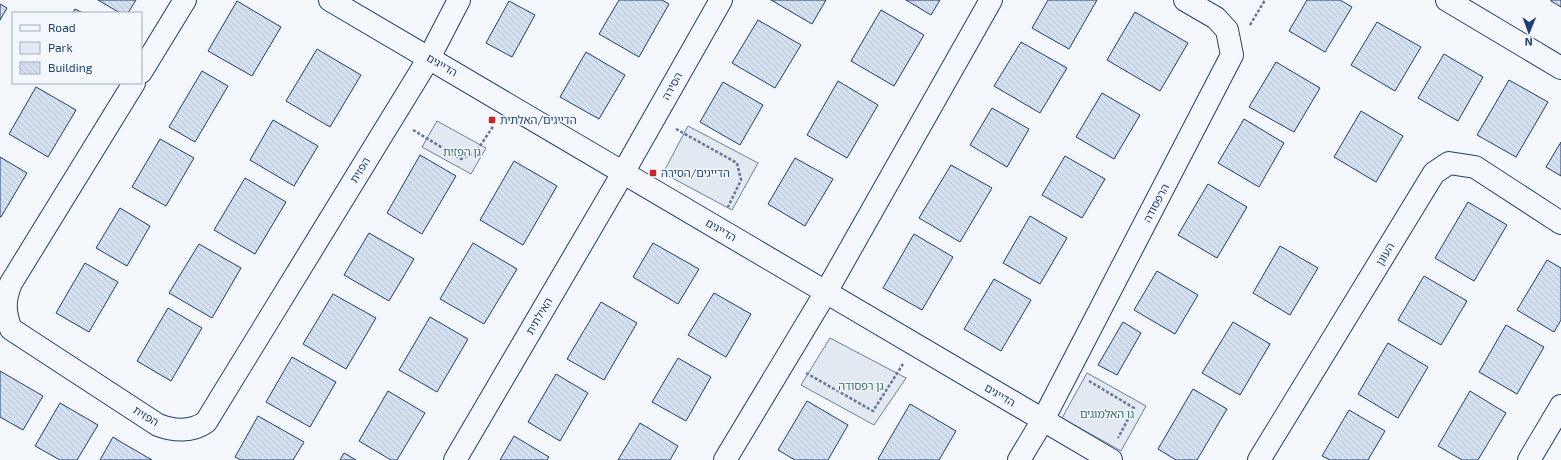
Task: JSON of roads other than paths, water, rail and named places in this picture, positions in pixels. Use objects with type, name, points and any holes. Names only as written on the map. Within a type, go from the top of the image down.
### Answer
[{"type":"street","points":[[142,70],[185,0]]},
{"type":"street","name":"הדייגים","points":[[330,0],[1109,459]]},
{"type":"street","points":[[429,58],[459,0]]},
{"type":"street","name":"הסירה","points":[[623,172],[721,0]]},
{"type":"street","points":[[725,460],[826,292],[991,0]]},
{"type":"street","name":"הרפסודה","points":[[1019,460],[1043,420],[1232,54],[1227,30],[1216,18],[1185,0]]},
{"type":"street","points":[[1447,0],[1561,68]]},
{"type":"street","name":"הפזית","points":[[133,84],[11,283],[6,295],[5,307],[11,329],[158,424],[170,430],[197,428],[206,422],[429,58]]},
{"type":"street","name":"העוגן","points":[[1259,460],[1434,173],[1449,163],[1475,168],[1561,223]]},
{"type":"street","name":"האילתית","points":[[455,460],[623,172]]},
{"type":"street","points":[[1529,460],[1561,406]]},
{"type":"place","name":"הדייגים/האלתית","points":[[492,120]]},
{"type":"place","name":"הדייגים/הסירה","points":[[653,173]]},
{"type":"park label","name":"גן הפזית","points":[[462,152]]},
{"type":"park label","name":"גן רפסודה","points":[[861,386]]},
{"type":"park label","name":"גו האלמוגים","points":[[1107,414]]}]
